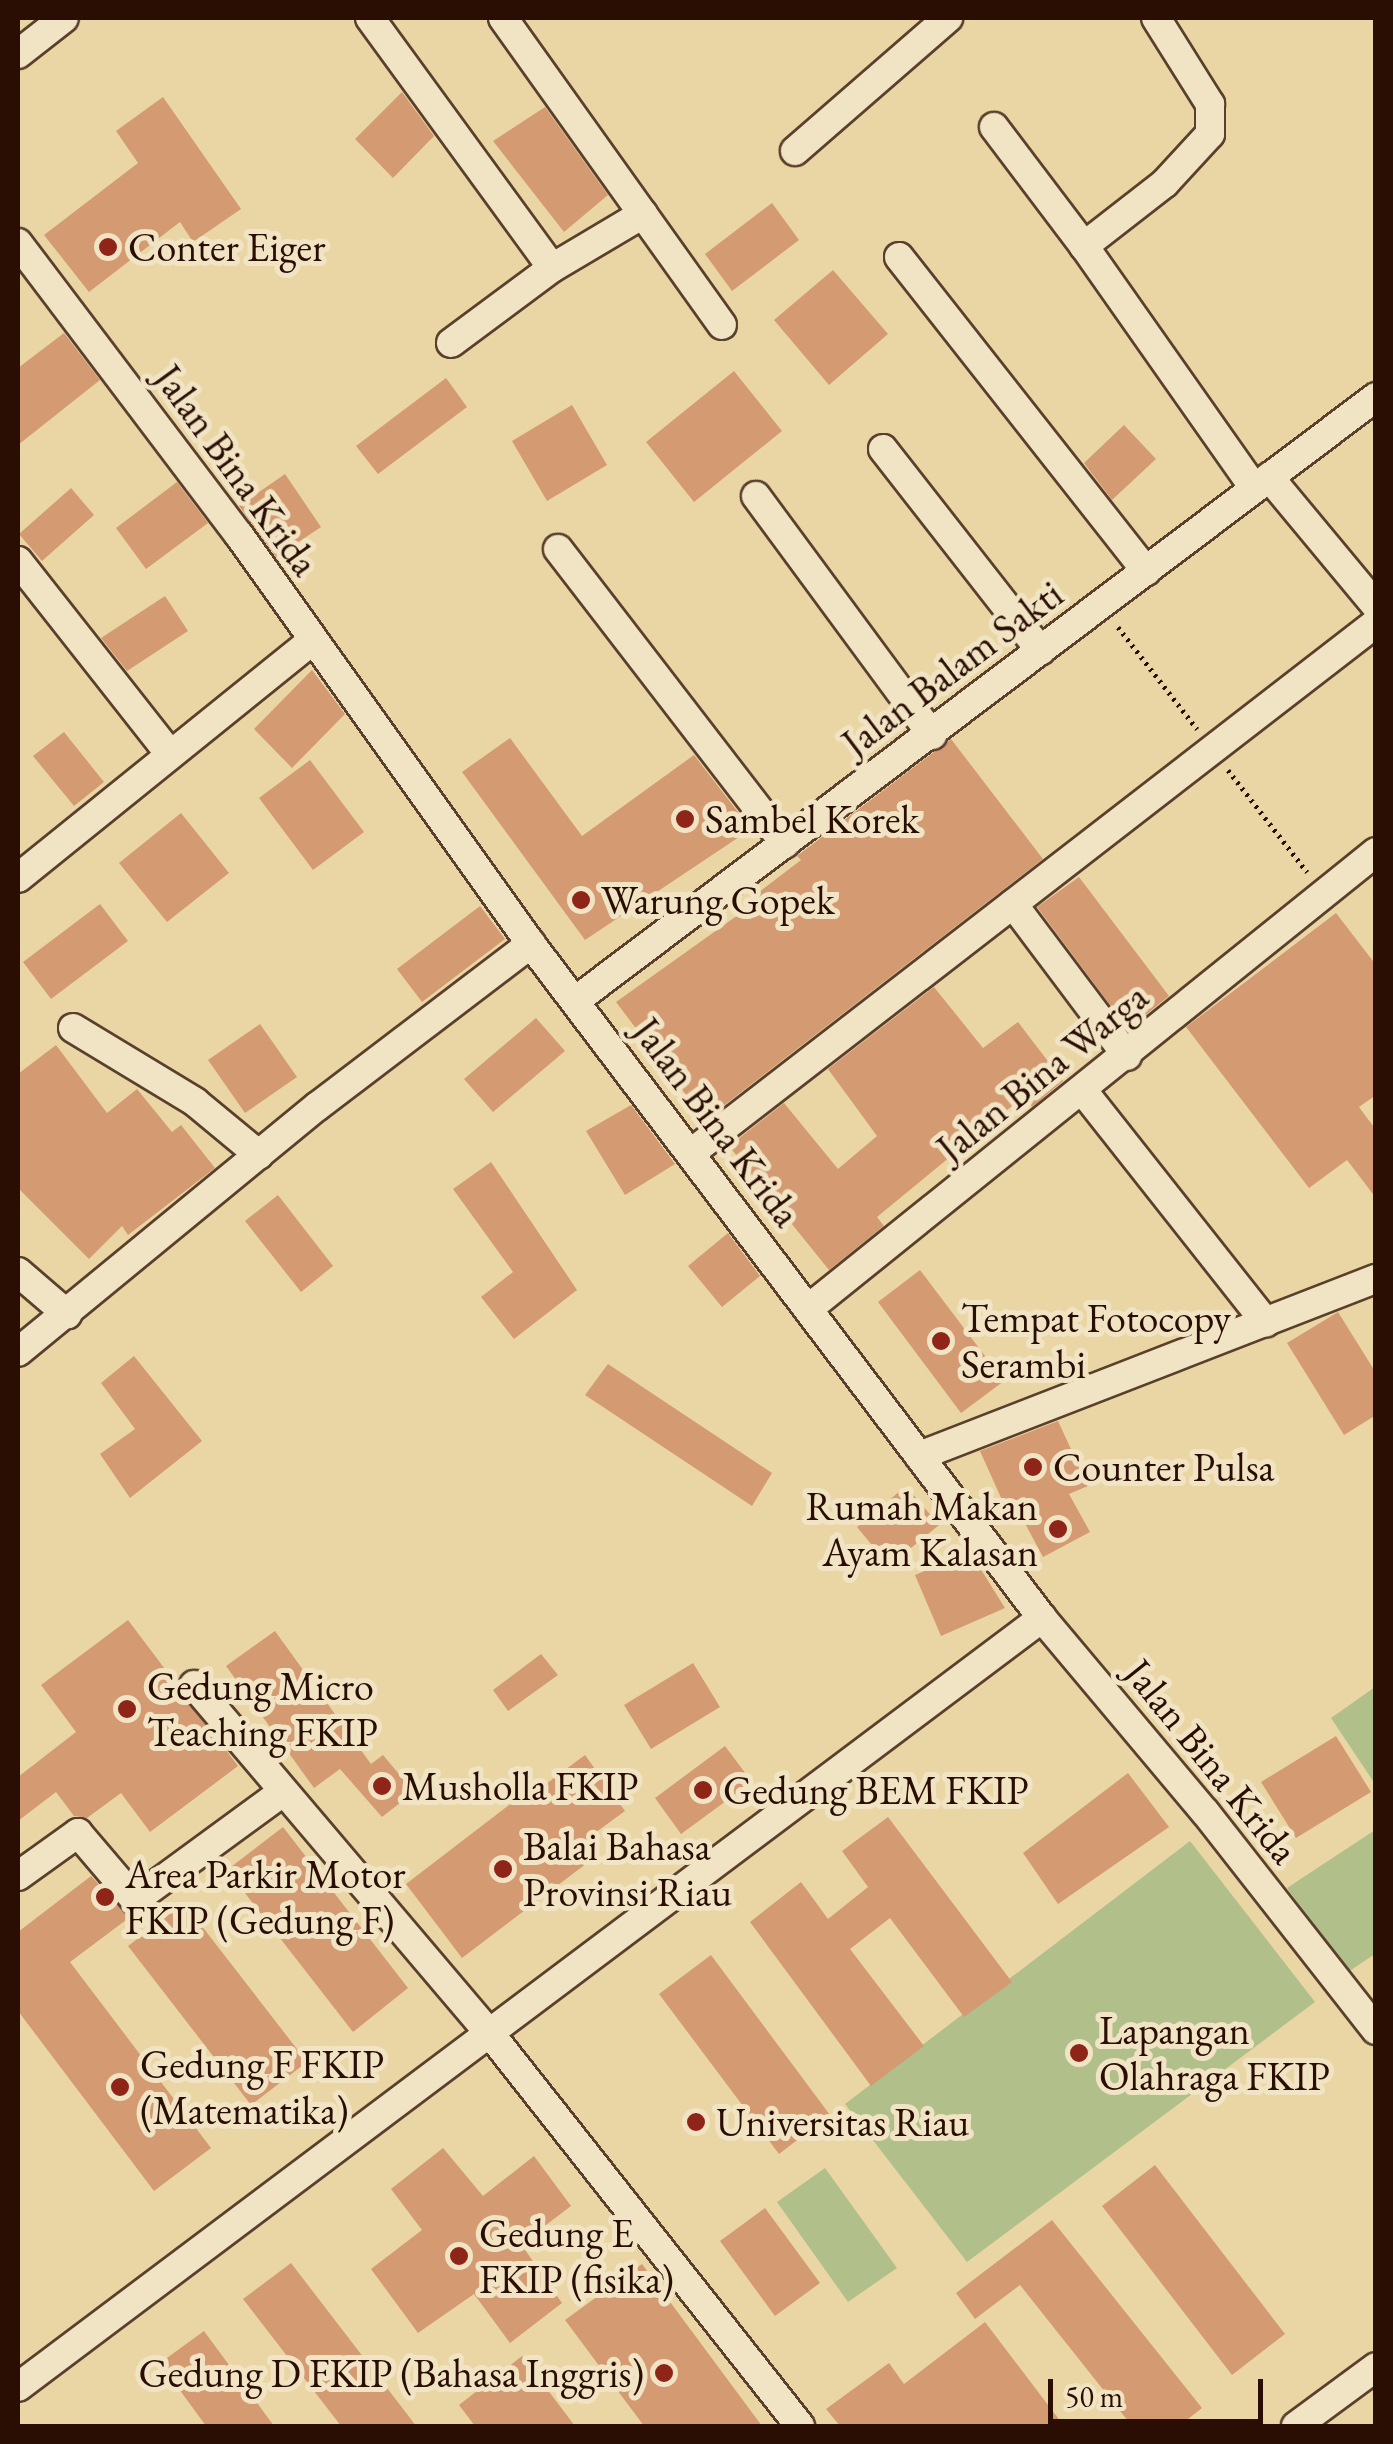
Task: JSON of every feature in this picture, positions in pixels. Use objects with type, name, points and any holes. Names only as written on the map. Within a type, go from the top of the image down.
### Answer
[{"type":"street","points":[[18,54],[64,18]]},
{"type":"street","points":[[370,18],[552,268]]},
{"type":"street","points":[[503,18],[722,325]]},
{"type":"street","points":[[1084,246],[1164,183],[1210,134],[1214,118],[1156,18]]},
{"type":"street","points":[[796,151],[931,23]]},
{"type":"street","points":[[994,127],[1262,482],[1376,606]]},
{"type":"street","points":[[451,343],[552,268],[643,214]]},
{"type":"street","name":"Jalan Bina Krida","points":[[18,243],[531,944],[1042,1618],[1206,1812],[1376,2030]]},
{"type":"street","points":[[898,257],[1146,571]]},
{"type":"street","name":"Jalan Balam Sakti","points":[[575,1000],[1376,397]]},
{"type":"street","points":[[883,449],[1041,650]]},
{"type":"street","points":[[756,496],[932,735]]},
{"type":"street","points":[[558,549],[784,844]]},
{"type":"street","points":[[18,561],[168,753]]},
{"type":"street","points":[[691,1153],[1376,623]]},
{"type":"street","points":[[18,877],[312,641]]},
{"type":"street","name":"Jalan Bina Warga","points":[[808,1309],[1376,852]]},
{"type":"street","points":[[1013,904],[1127,1056]]},
{"type":"street","points":[[18,1352],[259,1156],[531,944]]},
{"type":"street","points":[[73,1028],[195,1102],[259,1156]]},
{"type":"street","points":[[1083,1091],[1266,1324]]},
{"type":"street","points":[[18,1272],[66,1314]]},
{"type":"street","points":[[920,1456],[1376,1279]]},
{"type":"street","points":[[18,2387],[492,2036],[1042,1618]]},
{"type":"street","points":[[194,1685],[492,2036],[800,2426]]},
{"type":"street","points":[[18,1876],[78,1833],[135,1900],[282,1793]]},
{"type":"street","points":[[1296,2426],[1376,2368]]},
{"type":"green space","points":[[1375,1687],[1375,1784],[1331,1718]]},
{"type":"green space","points":[[1375,1830],[1375,1954],[1348,1972],[1287,1888]]},
{"type":"green space","name":"Lapangan Olahraga FKIP","points":[[1190,1841],[1315,2002],[967,2262],[845,2104]]},
{"type":"green space","points":[[825,2168],[897,2268],[848,2302],[777,2202]]},
{"type":"building","points":[[402,92],[434,136],[393,178],[355,139]]},
{"type":"building","points":[[163,97],[241,209],[193,242],[180,222],[89,292],[44,235],[138,163],[116,131]]},
{"type":"building","points":[[545,107],[608,195],[564,232],[493,141]]},
{"type":"building","points":[[772,203],[799,240],[732,291],[705,254]]},
{"type":"building","points":[[833,270],[888,334],[829,385],[774,320]]},
{"type":"building","points":[[64,333],[100,380],[18,445],[18,368]]},
{"type":"building","points":[[734,371],[782,431],[694,502],[646,442]]},
{"type":"building","points":[[446,378],[467,407],[378,474],[356,446]]},
{"type":"building","points":[[572,405],[607,465],[547,501],[512,441]]},
{"type":"building","points":[[1124,425],[1156,459],[1112,500],[1084,463]]},
{"type":"building","points":[[285,474],[321,527],[276,557],[239,506]]},
{"type":"building","points":[[177,482],[208,523],[146,569],[116,528]]},
{"type":"building","points":[[71,488],[94,515],[42,561],[19,534]]},
{"type":"building","points":[[165,596],[188,631],[127,671],[101,638]]},
{"type":"building","points":[[312,670],[345,714],[292,768],[254,729]]},
{"type":"building","points":[[64,732],[104,782],[74,806],[33,756]]},
{"type":"building","points":[[510,738],[582,836],[694,755],[751,829],[585,940],[462,772]]},
{"type":"building","points":[[951,739],[1043,859],[705,1120],[616,1002],[759,900],[755,895],[801,860],[797,856]]},
{"type":"building","points":[[310,760],[364,832],[313,870],[259,798]]},
{"type":"building","points":[[181,813],[229,873],[167,922],[119,863]]},
{"type":"building","points":[[1079,877],[1169,996],[1128,1029],[1037,907]]},
{"type":"building","points":[[100,904],[128,941],[51,999],[23,962]]},
{"type":"building","points":[[480,906],[505,939],[422,1002],[397,969]]},
{"type":"building","points":[[1336,913],[1376,965],[1376,1095],[1359,1107],[1376,1130],[1376,1198],[1347,1160],[1309,1188],[1186,1027]]},
{"type":"building","points":[[934,987],[983,1048],[1018,1022],[1063,1081],[1032,1107],[1024,1096],[877,1217],[884,1226],[829,1270],[729,1146],[784,1103],[838,1169],[877,1136],[828,1069]]},
{"type":"building","points":[[536,1018],[565,1051],[493,1112],[464,1079]]},
{"type":"building","points":[[260,1024],[297,1077],[245,1113],[208,1060]]},
{"type":"building","points":[[56,1045],[107,1113],[137,1089],[172,1132],[181,1125],[215,1168],[128,1235],[122,1226],[89,1259],[18,1188],[18,1074]]},
{"type":"building","points":[[631,1105],[675,1164],[625,1195],[586,1131]]},
{"type":"building","points":[[491,1162],[577,1290],[514,1339],[481,1297],[513,1272],[453,1189]]},
{"type":"building","points":[[278,1195],[333,1266],[301,1292],[245,1221]]},
{"type":"building","points":[[728,1233],[760,1276],[722,1307],[688,1266]]},
{"type":"building","name":"Tempat Fotocopy Serambi","points":[[920,1270],[1004,1381],[961,1413],[878,1302]]},
{"type":"building","points":[[1338,1312],[1376,1373],[1376,1415],[1344,1435],[1287,1343]]},
{"type":"building","points":[[134,1356],[202,1441],[130,1498],[100,1454],[135,1429],[101,1383]]},
{"type":"building","points":[[608,1364],[772,1473],[752,1506],[585,1395]]},
{"type":"building","name":"Counter Pulsa","points":[[1058,1421],[1088,1486],[1069,1494],[1090,1532],[1043,1557],[1021,1516],[1011,1520],[980,1451]]},
{"type":"building","points":[[906,1486],[939,1525],[889,1566],[857,1527]]},
{"type":"building","points":[[970,1552],[1005,1608],[941,1636],[915,1575]]},
{"type":"building","name":"Gedung Micro Teaching FKIP","points":[[128,1620],[238,1766],[150,1832],[121,1793],[87,1818],[74,1816],[56,1792],[18,1821],[18,1777],[76,1732],[41,1685]]},
{"type":"building","points":[[275,1631],[371,1764],[383,1755],[414,1792],[382,1817],[340,1769],[314,1788],[226,1666]]},
{"type":"building","points":[[541,1654],[558,1675],[508,1711],[493,1690]]},
{"type":"building","points":[[693,1663],[720,1707],[651,1749],[624,1705]]},
{"type":"building","points":[[1336,1736],[1371,1792],[1296,1838],[1261,1782]]},
{"type":"building","name":"Gedung BEM FKIP","points":[[725,1746],[752,1782],[681,1834],[655,1798]]},
{"type":"building","name":"Balai Bahasa Provinsi Riau","points":[[585,1755],[625,1811],[588,1838],[599,1854],[462,1958],[406,1884],[543,1779],[546,1784]]},
{"type":"building","points":[[1128,1773],[1169,1827],[1058,1904],[1023,1853]]},
{"type":"building","points":[[888,1817],[1012,1982],[964,2017],[890,1918],[850,1949],[924,2046],[871,2086],[750,1922],[801,1882],[828,1919],[868,1887],[842,1851]]},
{"type":"building","name":"Gedung F FKIP (Matematika)","points":[[283,1827],[408,1988],[353,2032],[227,1870]]},
{"type":"building","name":"Gedung F FKIP (Matematika)","points":[[91,1876],[130,1917],[70,1962],[211,2148],[154,2191],[18,2011],[18,1932]]},
{"type":"building","name":"Gedung F FKIP (Matematika)","points":[[184,1903],[307,2062],[251,2105],[128,1946]]},
{"type":"building","points":[[711,1955],[830,2115],[779,2154],[659,1994]]},
{"type":"building","name":"Gedung E FKIP (fisika)","points":[[443,2148],[483,2196],[534,2156],[571,2206],[521,2244],[562,2303],[510,2343],[474,2294],[418,2333],[371,2269],[422,2230],[391,2189]]},
{"type":"building","points":[[1155,2165],[1285,2334],[1232,2375],[1102,2206]]},
{"type":"building","points":[[765,2208],[820,2283],[775,2316],[720,2241]]},
{"type":"building","points":[[1052,2220],[1202,2408],[1179,2426],[1132,2426],[1020,2285],[975,2319],[956,2293]]},
{"type":"building","points":[[291,2263],[416,2426],[341,2426],[243,2299]]},
{"type":"building","name":"Gedung D FKIP (Bahasa Inggris)","points":[[642,2264],[762,2426],[644,2426],[565,2320]]},
{"type":"building","points":[[985,2322],[1064,2426],[840,2426],[826,2409],[889,2363],[904,2384]]},
{"type":"building","points":[[204,2331],[274,2426],[206,2426],[160,2363]]},
{"type":"building","name":"Gedung D FKIP (Bahasa Inggris)","points":[[522,2356],[575,2426],[475,2426],[459,2405]]},
{"type":"place","name":"Conter Eiger","points":[[108,247]]},
{"type":"place","name":"Sambel Korek","points":[[685,819]]},
{"type":"place","name":"Warung Gopek","points":[[581,900]]},
{"type":"place","name":"Tempat Fotocopy Serambi","points":[[941,1341]]},
{"type":"place","name":"Counter Pulsa","points":[[1033,1467]]},
{"type":"place","name":"Rumah Makan Ayam Kalasan","points":[[1058,1529]]},
{"type":"place","name":"Gedung Micro Teaching FKIP","points":[[127,1709]]},
{"type":"place","name":"Musholla FKIP","points":[[382,1786]]},
{"type":"place","name":"Gedung BEM FKIP","points":[[703,1790]]},
{"type":"place","name":"Balai Bahasa Provinsi Riau","points":[[503,1869]]},
{"type":"place","name":"Area Parkir Motor FKIP (Gedung F)","points":[[105,1897]]},
{"type":"place","name":"Lapangan Olahraga FKIP","points":[[1079,2053]]},
{"type":"place","name":"Gedung F FKIP (Matematika)","points":[[120,2087]]},
{"type":"place","name":"Universitas Riau","points":[[696,2122]]},
{"type":"place","name":"Gedung E FKIP (fisika)","points":[[459,2256]]},
{"type":"place","name":"Gedung D FKIP (Bahasa Inggris)","points":[[664,2373]]}]
